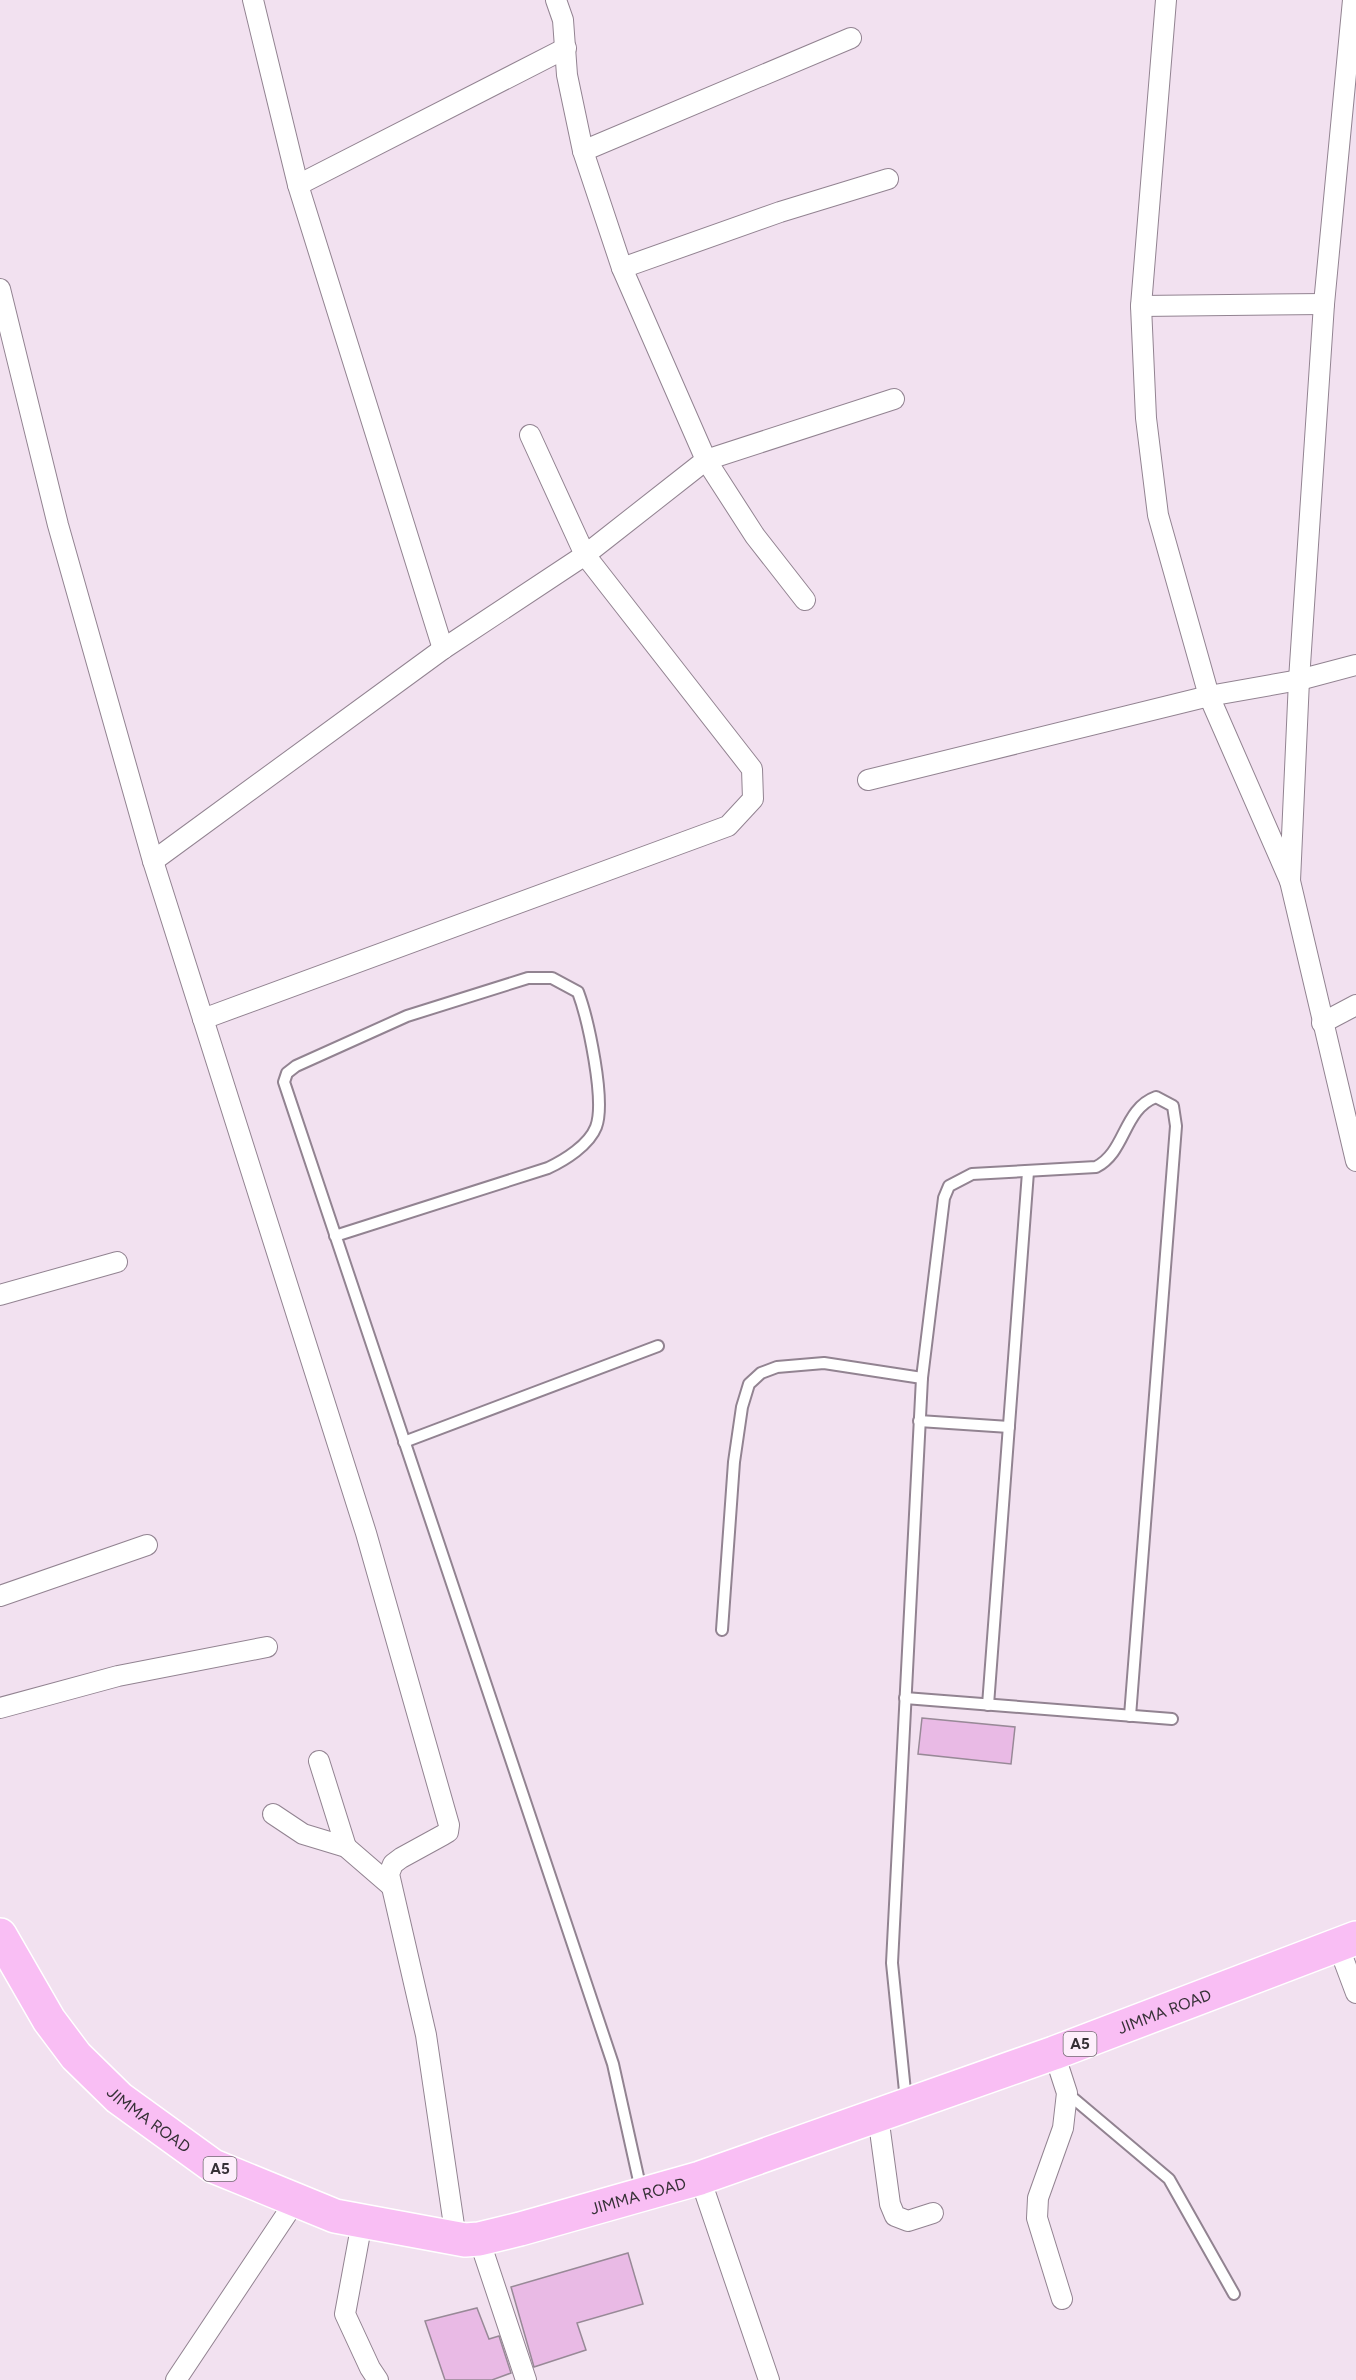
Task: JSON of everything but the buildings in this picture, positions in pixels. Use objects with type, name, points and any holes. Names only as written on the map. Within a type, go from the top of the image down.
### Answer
[{"type":"highway","name":"JIMMA ROAD","points":[[0,1935],[49,2020],[76,2056],[119,2098],[213,2166],[335,2216],[467,2239],[643,2196],[700,2178],[1349,1954]]},
{"type":"street","points":[[253,0],[298,185],[443,649]]},
{"type":"street","points":[[556,0],[563,21],[567,75],[583,151],[622,267],[706,460],[754,536],[805,600]]},
{"type":"street","points":[[1166,0],[1141,306],[1146,418],[1158,515],[1209,696],[1290,881],[1356,1161]]},
{"type":"street","points":[[1290,881],[1299,680],[1324,304],[1353,0]]},
{"type":"street","points":[[583,151],[851,38]]},
{"type":"street","points":[[298,185],[566,48]]},
{"type":"street","points":[[622,267],[780,212],[888,179]]},
{"type":"street","points":[[0,289],[58,525],[153,861],[366,1533],[450,1825],[443,1835],[393,1864],[389,1874],[390,1885],[426,2035],[467,2239],[526,2380]]},
{"type":"street","points":[[1141,306],[1324,304]]},
{"type":"street","points":[[153,861],[443,649],[585,555],[706,460],[894,399]]},
{"type":"street","points":[[202,1019],[728,826],[753,799],[752,769],[585,555],[530,435]]},
{"type":"street","points":[[868,780],[1209,696],[1299,680],[1356,665]]},
{"type":"street","points":[[1322,1023],[1356,1005]]},
{"type":"street","points":[[0,1294],[117,1262]]},
{"type":"street","points":[[0,1596],[147,1545]]},
{"type":"street","points":[[0,1708],[118,1676],[267,1647]]},
{"type":"street","points":[[319,1761],[346,1846]]},
{"type":"street","points":[[273,1814],[303,1834],[346,1846],[390,1885]]},
{"type":"street","points":[[1349,1954],[1356,1993]]},
{"type":"street","points":[[1054,2054],[1067,2093],[1063,2128],[1038,2198],[1036,2218],[1062,2300]]},
{"type":"street","points":[[892,2111],[890,2204],[895,2216],[908,2221],[933,2213]]},
{"type":"street","points":[[700,2178],[769,2380]]},
{"type":"street","points":[[176,2380],[296,2200]]},
{"type":"street","points":[[362,2222],[345,2314],[378,2380]]},
{"type":"lane","points":[[335,1236],[548,1168],[568,1158],[595,1130],[600,1112],[587,1017],[578,992],[552,978],[528,978],[407,1016],[296,1066],[287,1073],[284,1082],[335,1236],[404,1442],[613,2064],[643,2196]]},
{"type":"lane","points":[[892,2111],[892,1963],[922,1378],[944,1198],[949,1186],[972,1174],[1096,1167],[1106,1162],[1114,1152],[1135,1111],[1145,1101],[1156,1097],[1173,1106],[1176,1126],[1130,1716]]},
{"type":"lane","points":[[988,1705],[1028,1172]]},
{"type":"lane","points":[[404,1442],[658,1346]]},
{"type":"lane","points":[[722,1630],[734,1462],[742,1407],[749,1384],[760,1373],[777,1366],[824,1363],[922,1378]]},
{"type":"lane","points":[[920,1421],[1009,1427]]},
{"type":"lane","points":[[905,1698],[1172,1719]]},
{"type":"lane","points":[[1067,2093],[1169,2179],[1234,2294]]}]
